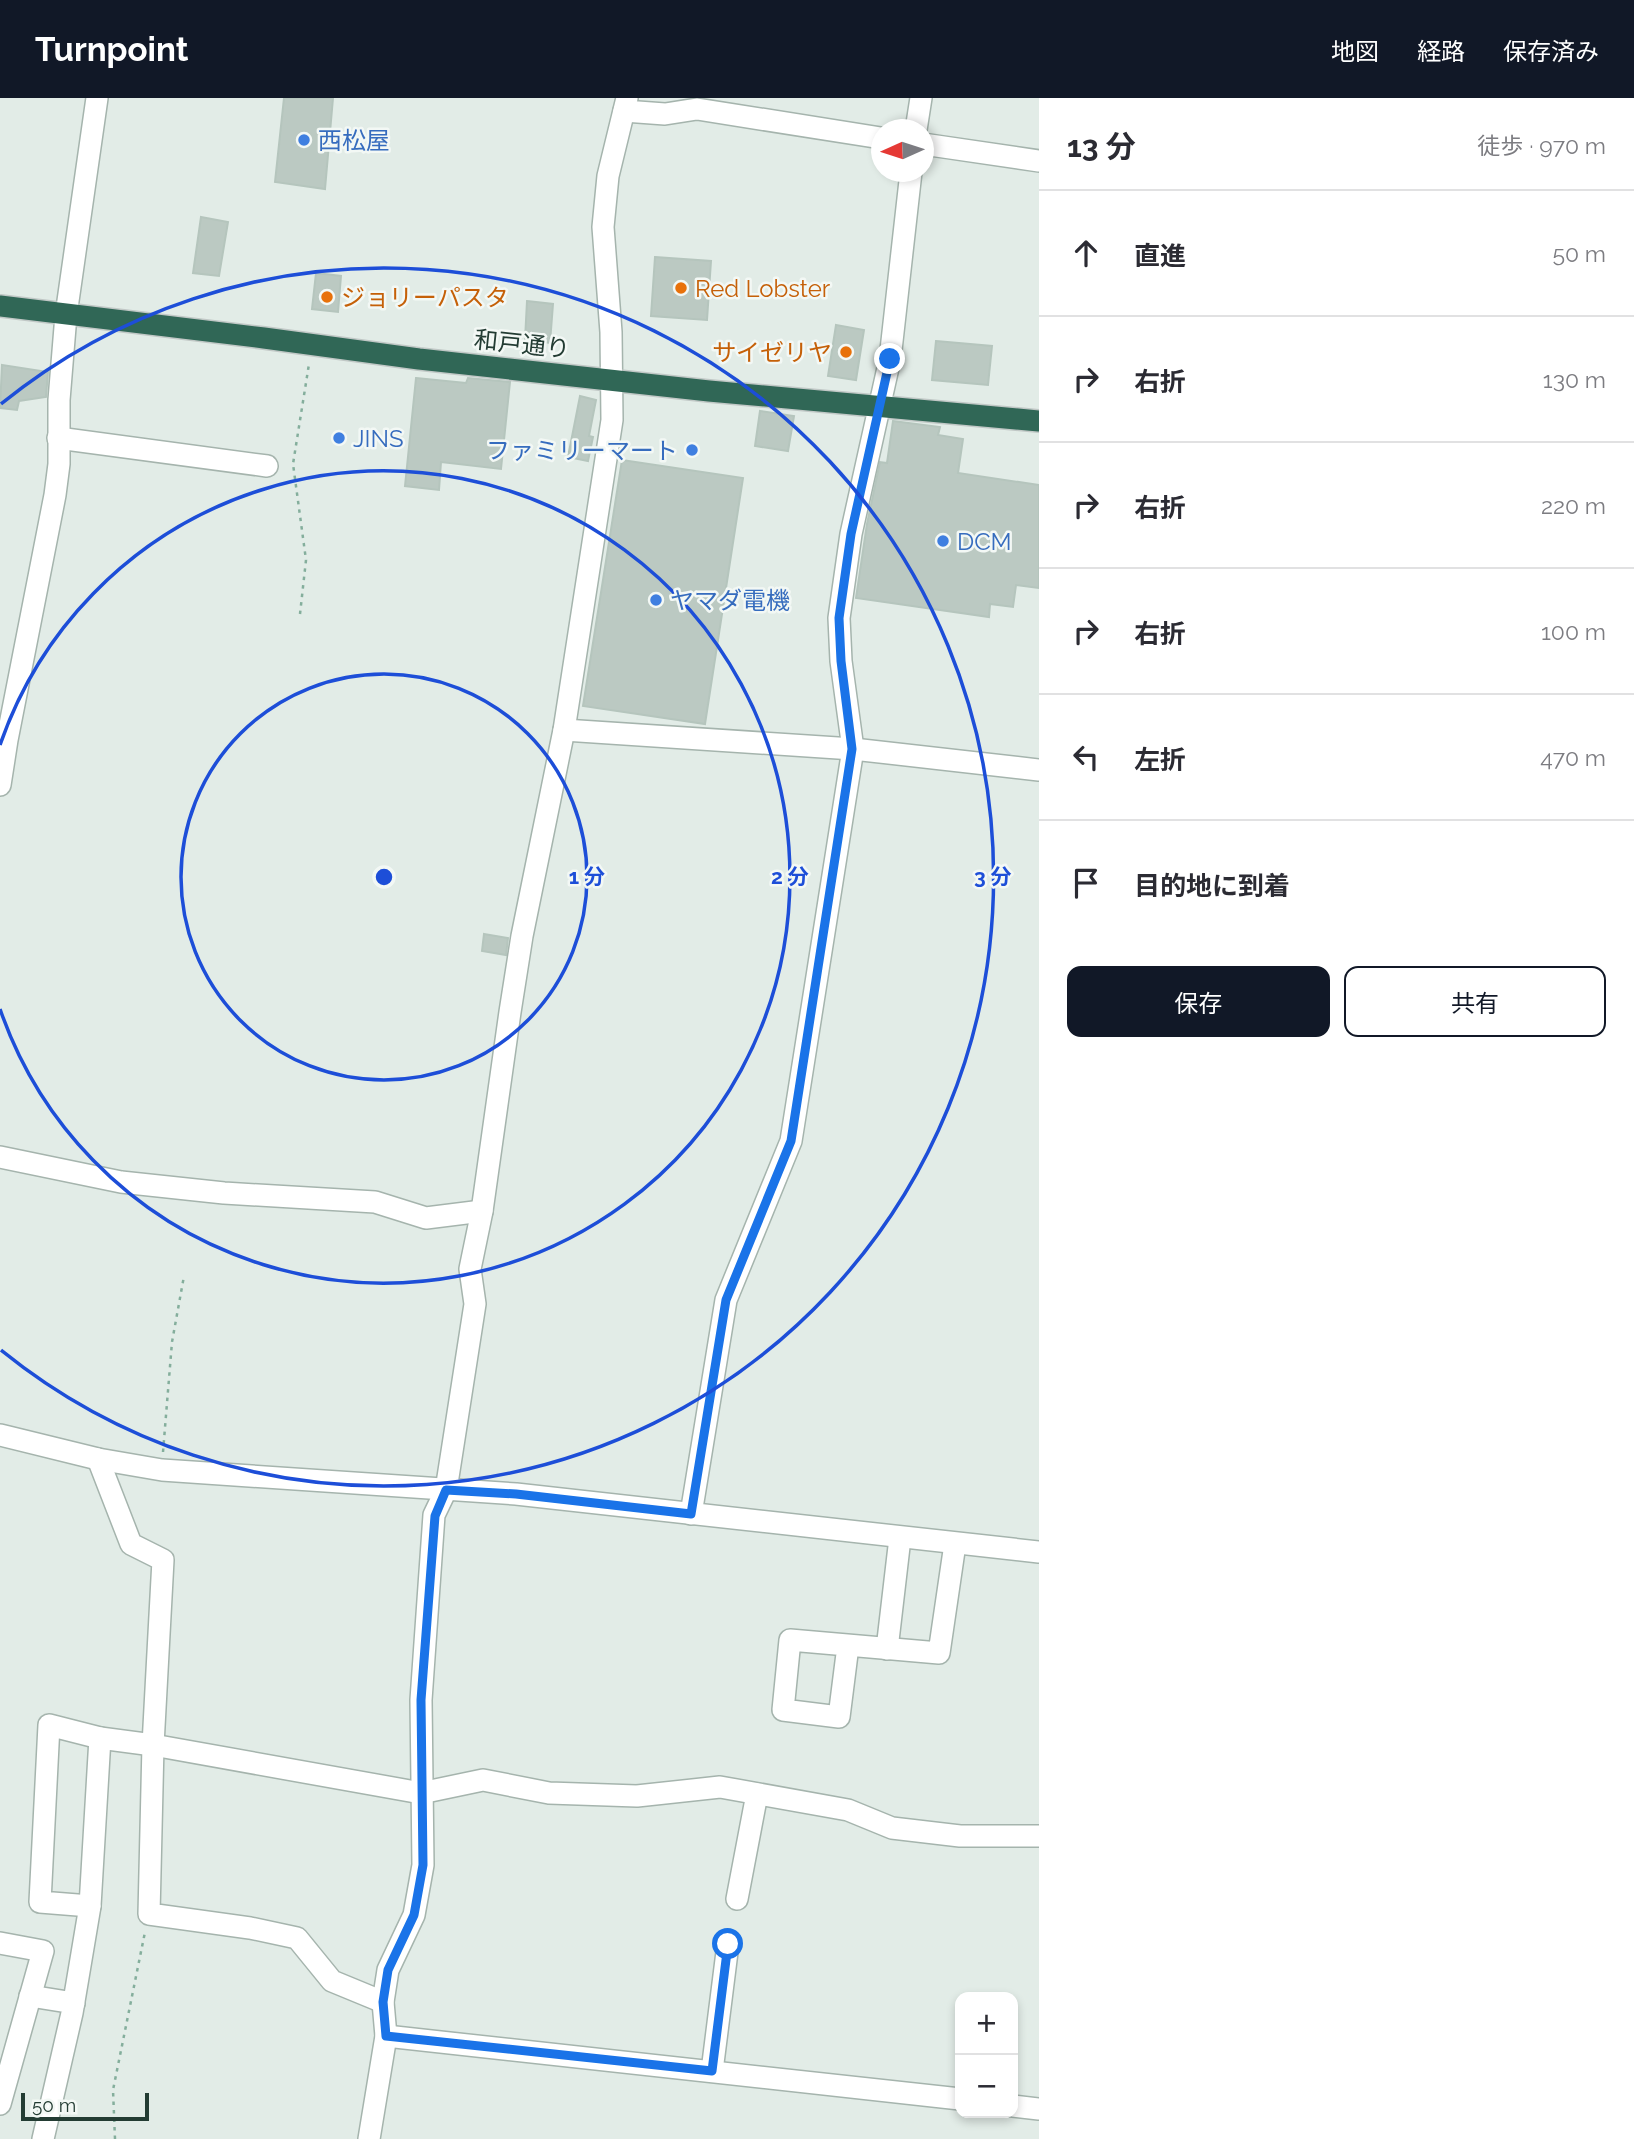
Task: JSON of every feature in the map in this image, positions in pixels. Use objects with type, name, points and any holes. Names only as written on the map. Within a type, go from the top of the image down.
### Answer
[{"type":"highway","name":"和戸通り","points":[[0,306],[419,359],[1039,421]]},
{"type":"street","points":[[0,785],[55,495],[59,464],[58,438],[66,315],[97,98]]},
{"type":"street","points":[[918,119],[921,98]]},
{"type":"street","points":[[369,2139],[386,2036],[383,2002],[388,1970],[414,1915],[423,1865],[421,1700],[435,1516],[446,1490],[475,1304],[470,1269],[482,1211],[522,936],[564,730],[612,420],[611,332],[603,227],[608,176],[626,105],[666,114],[696,109],[871,136]]},
{"type":"street","points":[[934,146],[1039,161]]},
{"type":"street","points":[[691,1514],[726,1300],[791,1141],[852,749],[841,661],[839,618],[851,534],[890,359],[910,182]]},
{"type":"street","points":[[58,438],[267,466]]},
{"type":"street","points":[[564,730],[852,749],[1039,770]]},
{"type":"street","points":[[0,1157],[121,1182],[224,1193],[374,1202],[426,1218],[482,1211]]},
{"type":"street","points":[[0,1435],[98,1460],[162,1470],[516,1494],[1039,1552]]},
{"type":"street","points":[[98,1460],[131,1544],[163,1560],[153,1745],[149,1914],[250,1928],[297,1938],[332,1981],[383,2002]]},
{"type":"street","points":[[887,1649],[900,1538]]},
{"type":"street","points":[[848,1646],[939,1653],[955,1544]]},
{"type":"street","points":[[90,1906],[40,1902],[49,1725],[100,1738],[421,1793],[483,1780],[549,1793],[637,1796],[720,1787],[848,1810],[892,1828],[960,1836],[1039,1836]]},
{"type":"street","points":[[43,2139],[74,2003],[90,1906],[100,1738]]},
{"type":"street","points":[[737,1899],[757,1794]]},
{"type":"street","points":[[0,1943],[43,1951],[0,2104]]},
{"type":"street","points":[[712,2071],[728,1944]]},
{"type":"street","points":[[30,1996],[74,2003]]},
{"type":"street","points":[[386,2036],[955,2098]]},
{"type":"street","points":[[1018,2107],[1039,2109]]},
{"type":"path","points":[[300,614],[306,560],[293,464],[309,369],[310,344]]},
{"type":"path","points":[[162,1470],[172,1342],[184,1276]]},
{"type":"path","points":[[115,2139],[113,2090],[149,1914]]},
{"type":"building","name":"西松屋","points":[[284,98],[333,98],[325,189],[275,182]]},
{"type":"building","points":[[201,217],[228,222],[219,276],[193,273]]},
{"type":"building","name":"Red Lobster","points":[[655,257],[711,261],[707,320],[651,316]]},
{"type":"building","points":[[316,273],[341,276],[338,312],[312,309]]},
{"type":"building","points":[[527,301],[553,304],[550,343],[525,340]]},
{"type":"building","points":[[836,325],[864,330],[856,380],[828,376]]},
{"type":"building","points":[[936,341],[992,346],[988,385],[932,380]]},
{"type":"building","points":[[2,365],[48,372],[46,397],[19,401],[17,410],[0,408]]},
{"type":"building","points":[[416,378],[466,383],[468,378],[510,382],[501,469],[441,462],[439,490],[405,486]]},
{"type":"building","points":[[580,396],[596,400],[589,436],[593,437],[588,461],[568,457]]},
{"type":"building","points":[[760,411],[794,416],[788,451],[755,446]]},
{"type":"building","name":"DCM","points":[[893,421],[940,427],[938,435],[963,439],[958,473],[1039,485],[1039,588],[1016,585],[1013,607],[990,604],[989,617],[856,598],[867,524],[880,462],[887,463]]},
{"type":"building","points":[[622,460],[743,478],[705,724],[583,706]]},
{"type":"building","points":[[484,934],[508,938],[506,955],[482,951]]},
{"type":"place","name":"西松屋","points":[[304,140]]},
{"type":"place","name":"Red Lobster","points":[[681,288]]},
{"type":"place","name":"ジョリーパスタ","points":[[327,297]]},
{"type":"place","name":"サイゼリヤ","points":[[846,352]]},
{"type":"place","name":"JINS","points":[[339,438]]},
{"type":"place","name":"ファミリーマート","points":[[692,450]]},
{"type":"place","name":"DCM","points":[[943,541]]},
{"type":"place","name":"ヤマダ電機","points":[[656,600]]},
{"type":"route","points":[[728,1944],[712,2071],[386,2036],[383,2002],[388,1970],[414,1915],[423,1865],[421,1700],[435,1516],[446,1490],[516,1494],[691,1514],[726,1300],[791,1141],[852,749],[841,661],[839,618],[851,534],[890,359]]}]
